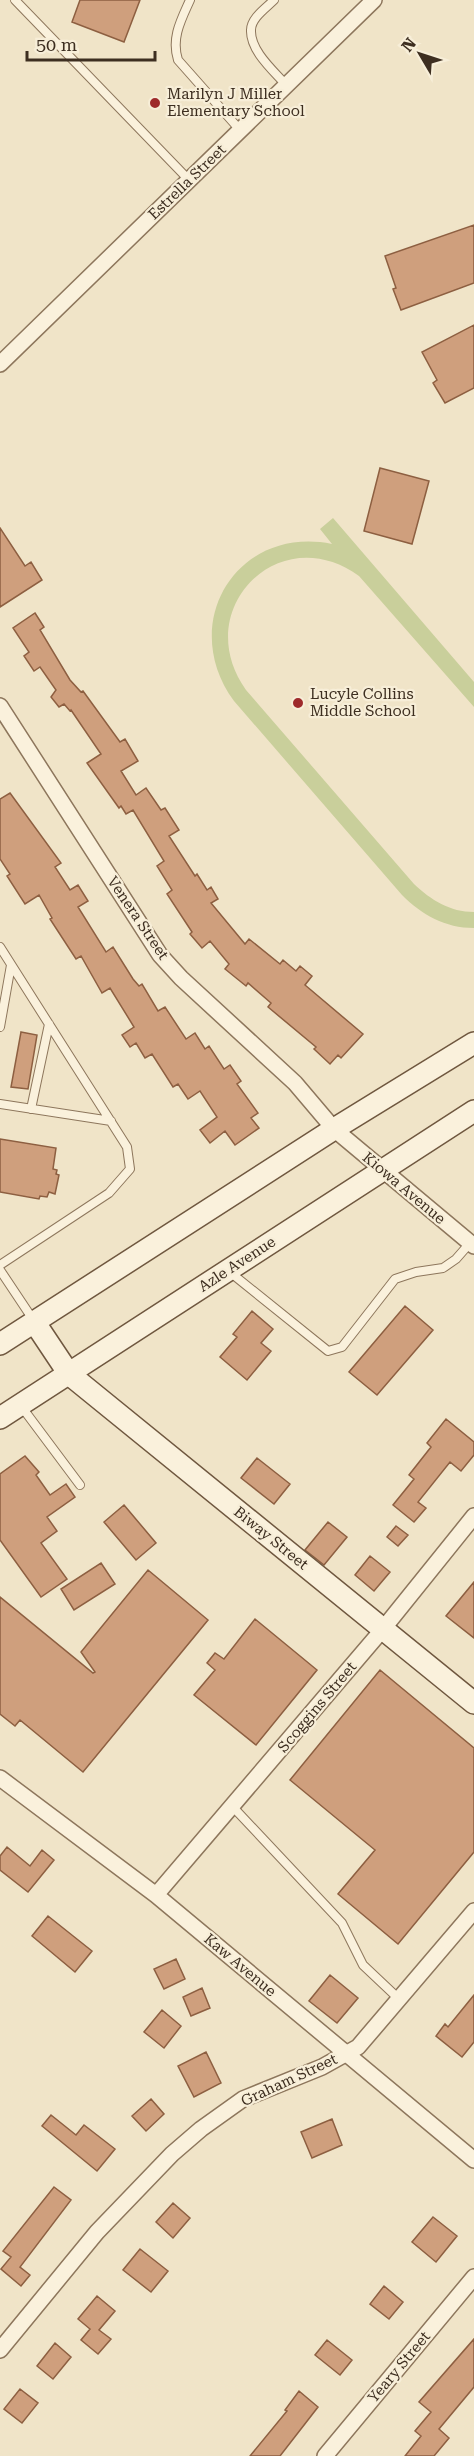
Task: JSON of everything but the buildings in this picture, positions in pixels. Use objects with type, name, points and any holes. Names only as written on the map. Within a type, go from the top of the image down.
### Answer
[{"type":"main road","points":[[0,1344],[334,1129],[474,1043]]},
{"type":"main road","name":"Azle Avenue","points":[[0,1418],[474,1111]]},
{"type":"main road","name":"Biway Street","points":[[35,1323],[69,1374],[474,1703]]},
{"type":"street","name":"Estrella Street","points":[[0,364],[374,0]]},
{"type":"street","name":"Venera Street","points":[[0,706],[160,955],[181,978],[295,1083],[334,1129]]},
{"type":"street","name":"Kiowa Avenue","points":[[334,1129],[472,1245]]},
{"type":"street","name":"Scoggins Street","points":[[156,1895],[383,1629],[474,1516]]},
{"type":"street","name":"Kaw Avenue","points":[[0,1778],[156,1895],[474,2160]]},
{"type":"street","name":"Graham Street","points":[[0,2350],[97,2232],[172,2154],[201,2129],[243,2099],[322,2067],[358,2047],[474,1911]]},
{"type":"street","name":"Yeary Street","points":[[325,2456],[474,2277]]},
{"type":"lane","points":[[15,0],[189,180]]},
{"type":"lane","points":[[190,0],[177,31],[174,47],[178,60],[240,130]]},
{"type":"lane","points":[[274,0],[257,16],[250,29],[254,47],[287,86]]},
{"type":"lane","points":[[0,947],[127,1147],[130,1169],[109,1193],[0,1267],[35,1323]]},
{"type":"lane","points":[[0,1027],[11,964]]},
{"type":"lane","points":[[31,1109],[49,1024]]},
{"type":"lane","points":[[0,1104],[111,1121]]},
{"type":"lane","points":[[227,1270],[328,1351],[342,1347],[395,1279],[416,1272],[443,1268],[472,1245]]},
{"type":"lane","points":[[20,1405],[80,1485]]},
{"type":"lane","points":[[232,1806],[342,1923],[363,1965],[399,1999]]},
{"type":"green space","points":[[333,518],[474,682],[474,707],[359,576],[329,561],[300,558],[273,565],[251,581],[236,603],[228,630],[231,660],[246,690],[414,884],[441,904],[457,910],[474,912],[474,928],[453,926],[435,919],[418,909],[402,895],[234,701],[218,671],[212,641],[215,612],[226,586],[244,565],[269,550],[298,542],[332,544],[320,529]]},
{"type":"place","name":"Marilyn J Miller Elementary School","points":[[155,103]]},
{"type":"place","name":"Lucyle Collins Middle School","points":[[298,703]]}]
